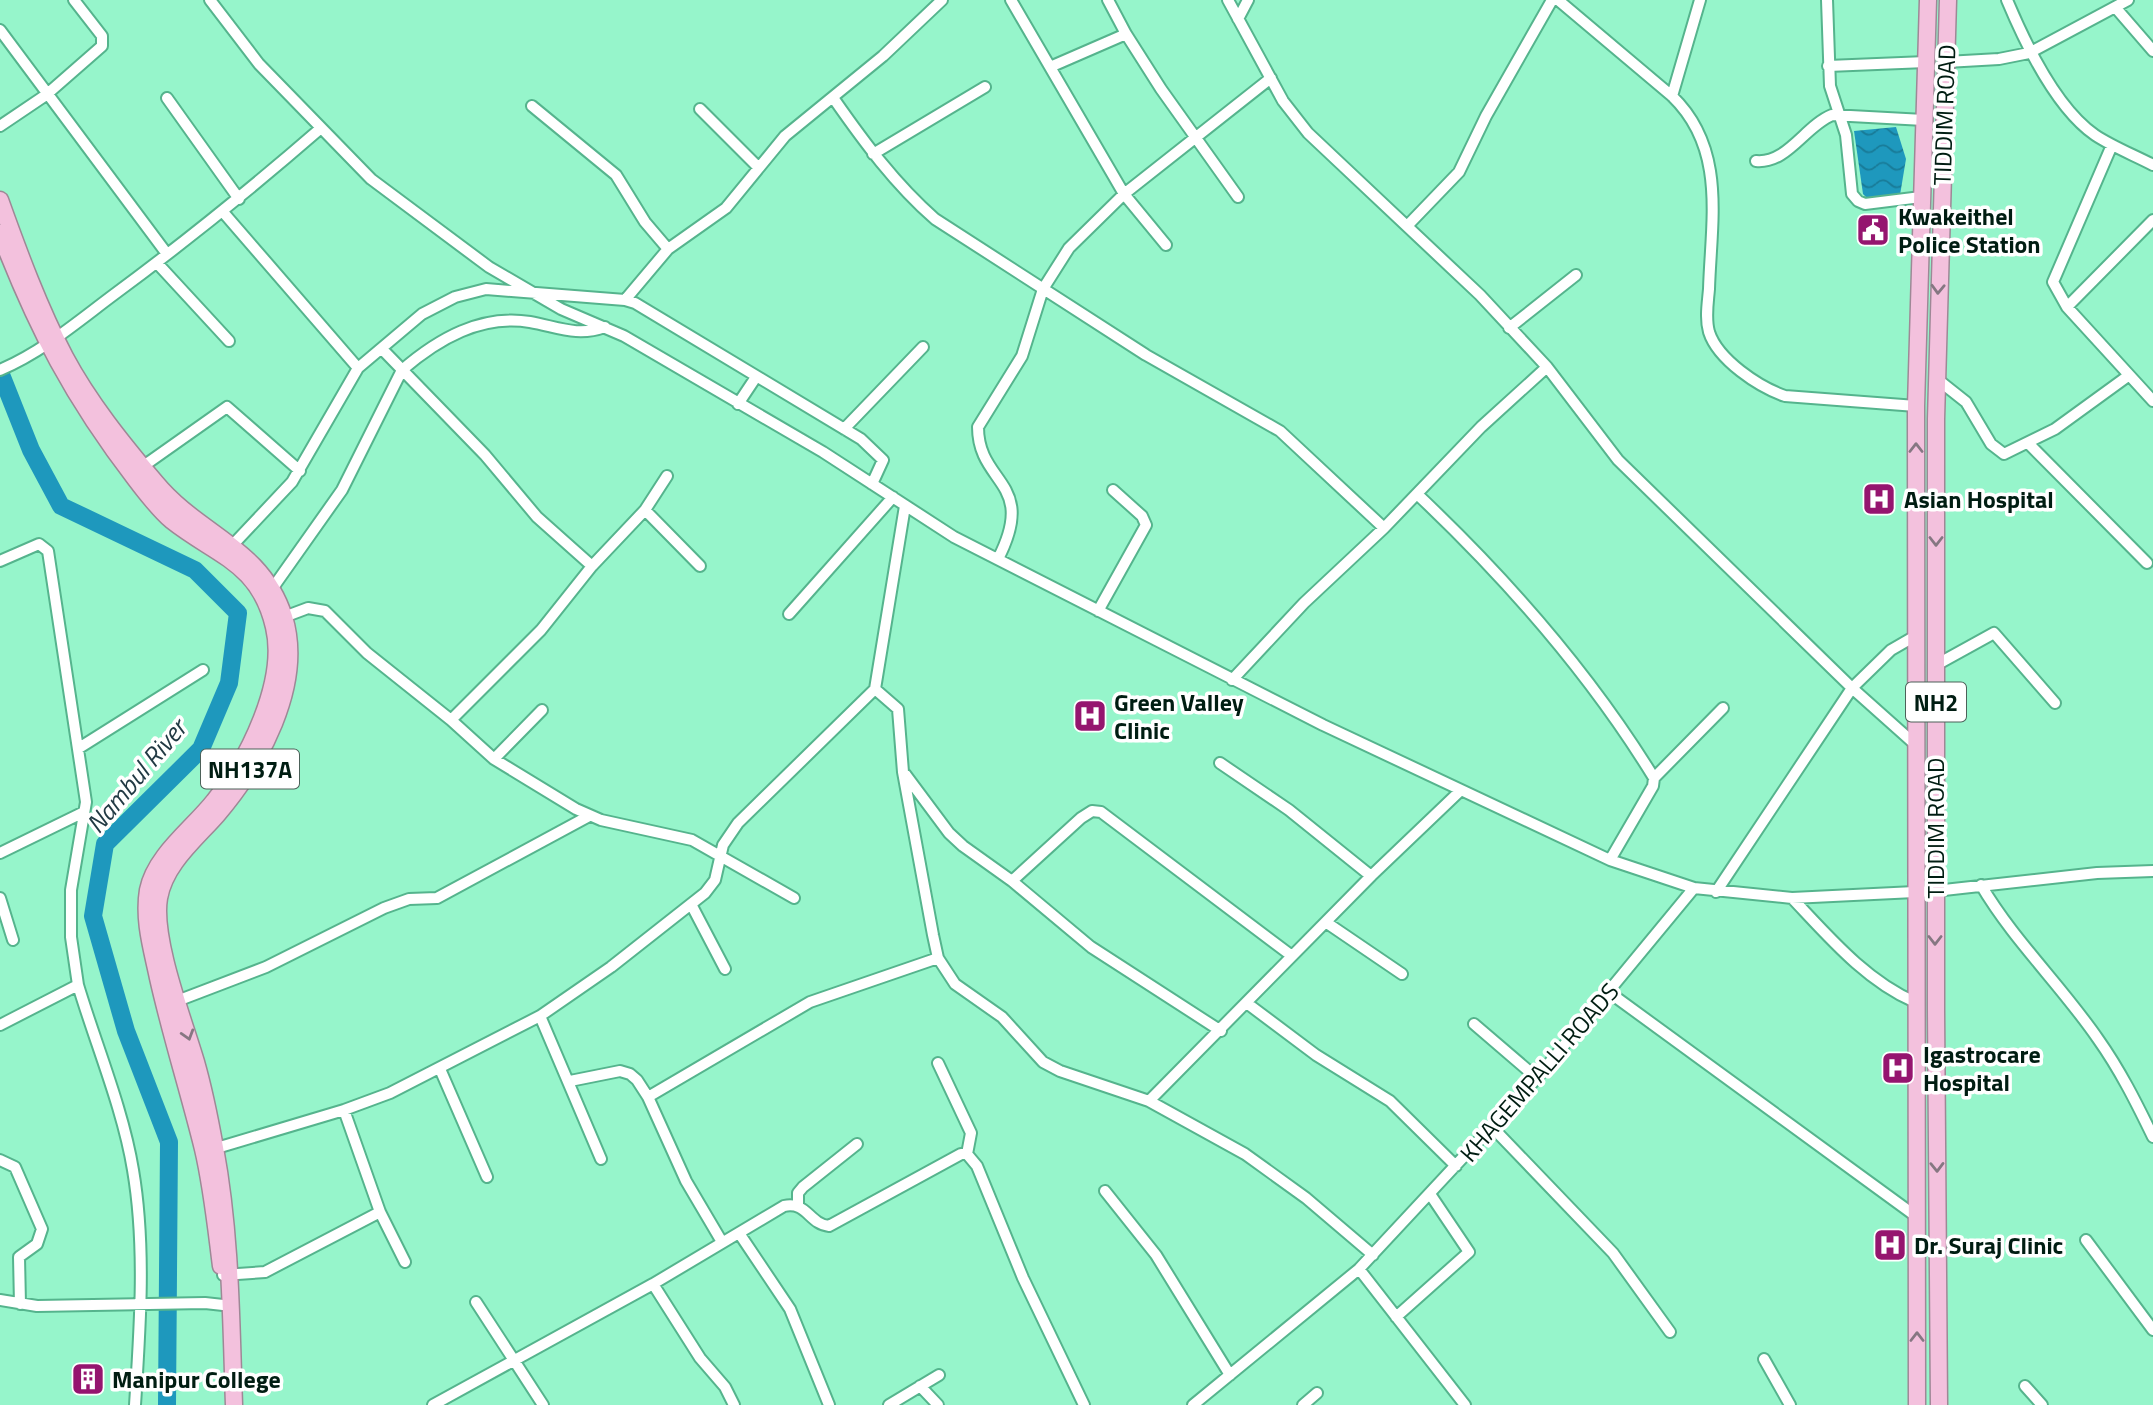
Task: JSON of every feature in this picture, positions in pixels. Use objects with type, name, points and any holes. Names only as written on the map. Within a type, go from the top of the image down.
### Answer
[{"type":"highway","name":"TIDDIM ROAD","points":[[1917,1405],[1914,1002],[1917,746],[1916,406],[1928,0]]},
{"type":"highway","name":"TIDDIM ROAD","points":[[1939,1405],[1935,891],[1937,379],[1948,0]]},
{"type":"highway","name":"NH137A","points":[[0,200],[52,342],[142,467],[183,512],[264,575],[284,617],[289,668],[282,696],[260,751],[237,791],[176,861],[159,897],[162,938],[177,1001],[198,1068],[227,1275],[234,1405]]},
{"type":"highway","name":"NH137A","points":[[0,233],[89,416],[157,505],[190,533],[229,549],[267,608],[276,637],[277,667],[244,756],[216,799],[159,866],[149,888],[147,903],[148,932],[167,1019],[209,1150]]},
{"type":"highway","name":"NH137A","points":[[223,1405],[228,1305]]},
{"type":"street","points":[[0,126],[46,95],[102,46],[102,36],[74,0]]},
{"type":"street","points":[[210,0],[259,65],[371,179],[489,267],[529,291],[743,396],[954,537],[1233,680],[1610,860],[1695,888],[1792,898],[1935,891],[2153,871]]},
{"type":"street","points":[[1011,0],[1124,194],[1166,245]]},
{"type":"street","points":[[1108,0],[1126,34],[1238,197]]},
{"type":"street","points":[[1228,0],[1283,101],[1308,133],[1408,225],[1547,367],[1618,460],[1852,688],[1917,746]]},
{"type":"street","points":[[1238,19],[1248,0]]},
{"type":"street","points":[[1408,225],[1459,172],[1486,116],[1552,0]]},
{"type":"street","points":[[1558,0],[1672,96],[1688,114],[1707,152],[1714,227],[1707,324],[1721,351],[1765,388],[1785,396],[1916,406]]},
{"type":"street","points":[[1672,96],[1700,0]]},
{"type":"street","points":[[1827,0],[1830,86],[1846,135],[1854,198],[1865,204],[1921,197]]},
{"type":"street","points":[[2007,0],[2029,52],[2078,120],[2112,145],[2153,165]]},
{"type":"street","points":[[1946,62],[2000,59],[2029,52],[2128,0]]},
{"type":"street","points":[[625,299],[668,249],[726,208],[785,136],[834,99],[937,2]]},
{"type":"street","points":[[2115,7],[2153,51]]},
{"type":"street","points":[[0,30],[167,254]]},
{"type":"street","points":[[1050,67],[1126,34]]},
{"type":"street","points":[[1828,66],[1926,62]]},
{"type":"street","points":[[998,559],[1012,526],[1013,509],[1006,489],[982,450],[978,427],[1022,356],[1043,289],[1069,248],[1124,194],[1270,78]]},
{"type":"street","points":[[873,154],[985,86]]},
{"type":"street","points":[[167,98],[239,199]]},
{"type":"street","points":[[834,99],[873,154],[916,203],[935,219],[1146,355],[1280,431],[1384,528]]},
{"type":"street","points":[[532,106],[616,175],[645,222],[668,249]]},
{"type":"street","points":[[700,109],[758,167]]},
{"type":"street","points":[[1756,161],[1775,158],[1820,121],[1839,114],[1924,120]]},
{"type":"street","points":[[0,370],[52,342],[157,263],[239,199],[321,128]]},
{"type":"street","points":[[2112,145],[2055,273],[2056,291],[2067,307],[2153,401]]},
{"type":"street","points":[[223,212],[358,368]]},
{"type":"street","points":[[2067,307],[2153,220]]},
{"type":"street","points":[[157,263],[229,341]]},
{"type":"street","points":[[1509,328],[1576,275]]},
{"type":"street","points":[[229,549],[300,471],[358,368],[422,314],[455,298],[486,289],[625,299],[692,336],[878,452],[883,460],[874,482]]},
{"type":"street","points":[[272,589],[342,490],[402,370],[431,346],[472,327],[511,321],[584,333],[605,327]]},
{"type":"street","points":[[844,429],[923,347]]},
{"type":"street","points":[[382,349],[485,455],[537,517],[592,566]]},
{"type":"street","points":[[1233,680],[1304,603],[1384,528],[1481,427],[1547,367]]},
{"type":"street","points":[[1937,379],[1966,402],[1997,451],[2012,453],[2128,376]]},
{"type":"street","points":[[743,396],[756,377]]},
{"type":"street","points":[[142,467],[228,407],[300,471]]},
{"type":"street","points":[[2029,444],[2147,563]]},
{"type":"street","points":[[451,720],[541,630],[592,566],[645,510],[667,476]]},
{"type":"street","points":[[1098,611],[1146,522],[1114,490]]},
{"type":"street","points":[[1417,494],[1470,544],[1548,628],[1654,778]]},
{"type":"street","points":[[789,614],[893,497]]},
{"type":"street","points":[[209,1150],[344,1110],[440,1069],[540,1016],[692,906],[715,880],[719,855],[738,823],[874,689],[905,506]]},
{"type":"street","points":[[645,510],[700,566]]},
{"type":"street","points":[[0,561],[39,544],[48,551],[79,748],[85,812],[71,890],[71,937],[78,985],[133,1170],[143,1304],[135,1405]]},
{"type":"street","points":[[284,617],[308,608],[325,611],[367,653],[451,720],[494,759],[589,816],[676,835],[719,855],[794,898]]},
{"type":"street","points":[[1936,666],[1994,633],[2055,704]]},
{"type":"street","points":[[1716,892],[1852,688],[1891,650],[1917,635]]},
{"type":"street","points":[[79,748],[203,670]]},
{"type":"street","points":[[874,689],[898,709],[903,772],[938,958],[955,985],[1002,1017],[1043,1062],[1060,1071],[1149,1101],[1245,1154],[1306,1198],[1373,1255]]},
{"type":"street","points":[[1610,860],[1653,786],[1654,778],[1723,708]]},
{"type":"street","points":[[494,759],[542,710]]},
{"type":"street","points":[[1220,763],[1289,810],[1371,876]]},
{"type":"street","points":[[903,772],[949,832],[1091,947],[1221,1031]]},
{"type":"street","points":[[1149,1101],[1248,1004],[1371,876],[1460,790]]},
{"type":"street","points":[[1012,881],[1081,818],[1092,811],[1101,812],[1292,956]]},
{"type":"street","points":[[0,853],[85,812]]},
{"type":"street","points":[[177,1001],[266,967],[384,908],[409,899],[437,898],[589,816]]},
{"type":"street","points":[[1981,885],[2006,924],[2097,1037],[2129,1086],[2150,1124],[2153,1137]]},
{"type":"street","name":"KHAGEMPALLI ROADS","points":[[1193,1405],[1373,1255],[1537,1078],[1695,888]]},
{"type":"street","points":[[0,898],[13,940]]},
{"type":"street","points":[[1792,898],[1840,947],[1888,988],[1914,1002]]},
{"type":"street","points":[[692,906],[725,969]]},
{"type":"street","points":[[1327,923],[1402,974]]},
{"type":"street","points":[[648,1097],[810,1002],[938,958]]},
{"type":"street","points":[[0,1025],[78,985]]},
{"type":"street","points":[[1610,993],[1917,1217]]},
{"type":"street","points":[[1248,1004],[1316,1055],[1390,1101],[1456,1166]]},
{"type":"street","points":[[540,1016],[601,1159]]},
{"type":"street","points":[[1474,1024],[1537,1078]]},
{"type":"street","points":[[938,1063],[971,1133],[967,1154]]},
{"type":"street","points":[[440,1069],[486,1177]]},
{"type":"street","points":[[570,1081],[620,1072],[630,1074],[648,1097],[671,1152],[722,1242]]},
{"type":"street","points":[[344,1110],[380,1212],[405,1262]]},
{"type":"street","points":[[1492,1127],[1613,1253],[1670,1332]]},
{"type":"street","points":[[798,1205],[798,1194],[803,1187],[857,1144]]},
{"type":"street","points":[[433,1405],[653,1284],[784,1206],[798,1205],[822,1225],[829,1226],[954,1157],[967,1154]]},
{"type":"street","points":[[967,1154],[977,1166],[1023,1278],[1084,1405]]},
{"type":"street","points":[[0,1160],[15,1167],[42,1229],[37,1244],[19,1257],[20,1304]]},
{"type":"street","points":[[1105,1191],[1156,1255],[1230,1375]]},
{"type":"street","points":[[1396,1317],[1469,1252],[1430,1194]]},
{"type":"street","points":[[227,1275],[265,1272],[380,1212]]},
{"type":"street","points":[[739,1233],[790,1310],[829,1405]]},
{"type":"street","points":[[2087,1240],[2153,1330]]},
{"type":"street","points":[[1359,1269],[1465,1405]]},
{"type":"street","points":[[653,1284],[700,1358],[725,1387],[734,1405]]},
{"type":"street","points":[[0,1300],[20,1304],[228,1305]]},
{"type":"street","points":[[476,1302],[543,1405]]},
{"type":"street","points":[[1765,1359],[1790,1405]]},
{"type":"street","points":[[889,1405],[939,1375]]},
{"type":"street","points":[[920,1385],[938,1405]]},
{"type":"street","points":[[2025,1386],[2042,1405]]},
{"type":"street","points":[[1303,1405],[1317,1393]]},
{"type":"water","points":[[1896,127],[1906,159],[1900,195],[1868,199],[1863,194],[1854,131]]},
{"type":"waterway","name":"Nambul River","points":[[0,372],[31,450],[61,506],[195,570],[238,613],[229,683],[201,749],[105,844],[93,916],[126,1031],[169,1142],[167,1405]]},
{"type":"place","name":"Kwakeithel Police Station","points":[[1873,230]]},
{"type":"place","name":"Asian Hospital","points":[[1879,499]]},
{"type":"place","name":"Green Valley Clinic","points":[[1090,716]]},
{"type":"place","name":"Igastrocare Hospital","points":[[1898,1068]]},
{"type":"place","name":"Dr. Suraj Clinic","points":[[1890,1245]]},
{"type":"place","name":"Manipur College","points":[[88,1379]]}]
